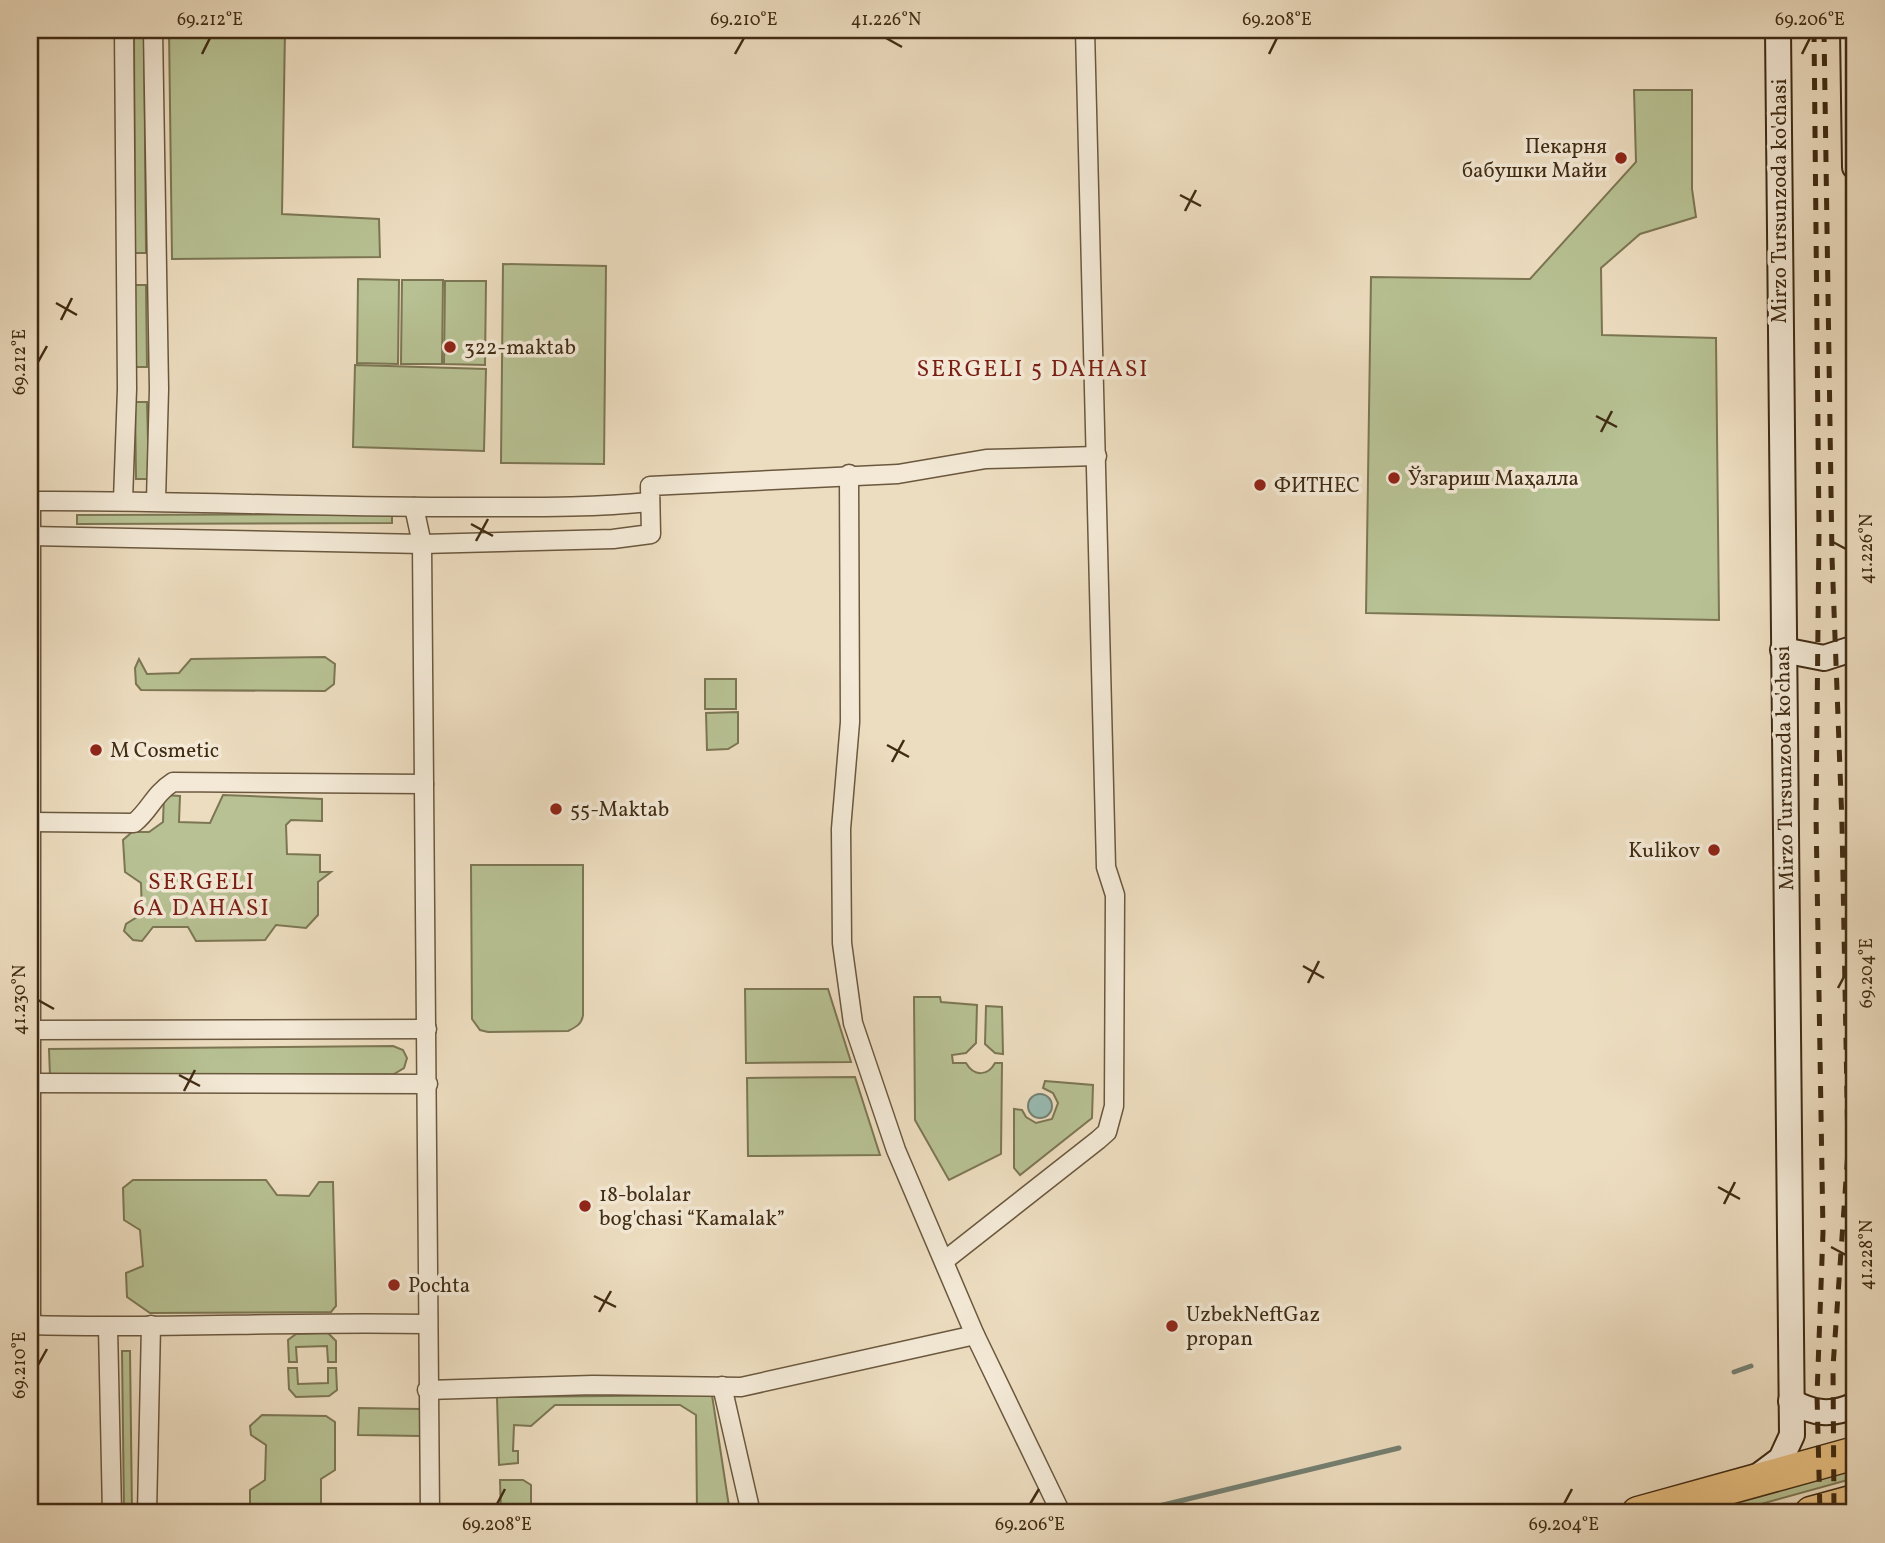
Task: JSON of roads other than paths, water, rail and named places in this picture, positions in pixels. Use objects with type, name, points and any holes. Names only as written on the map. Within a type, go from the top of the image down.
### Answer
[{"type":"highway","points":[[1638,1513],[1855,1452]]},
{"type":"highway","points":[[1811,1513],[1855,1501]]},
{"type":"main road","name":"Mirzo Tursunzoda ko'chasi","points":[[1745,1483],[1772,1468],[1786,1453],[1792,1435],[1778,30]]},
{"type":"main road","points":[[1853,30],[1855,167]]},
{"type":"main road","points":[[1783,650],[1824,658],[1855,648]]},
{"type":"main road","points":[[1791,1401],[1804,1408],[1824,1413],[1855,1405]]},
{"type":"street","points":[[123,500],[127,389],[124,30]]},
{"type":"street","points":[[153,30],[159,389],[156,500]]},
{"type":"street","points":[[944,1261],[1107,1132],[1114,1106],[1115,895],[1107,867],[1085,30]]},
{"type":"street","points":[[125,263],[156,262]]},
{"type":"street","points":[[127,389],[159,389]]},
{"type":"street","points":[[31,536],[422,544],[613,538],[651,534],[650,486],[849,474],[898,474],[986,459],[1097,456]]},
{"type":"street","points":[[849,474],[850,722],[841,829],[845,984],[863,1062],[896,1150],[975,1335],[1060,1513]]},
{"type":"street","points":[[426,1324],[108,1327],[30,1325],[31,501],[156,500],[414,507],[609,506],[650,502]]},
{"type":"street","points":[[414,507],[422,544],[428,1084],[426,1324],[430,1513]]},
{"type":"street","points":[[32,822],[134,823],[146,813],[156,793],[173,782],[424,784]]},
{"type":"street","points":[[32,1030],[427,1029]]},
{"type":"street","points":[[32,1083],[428,1084]]},
{"type":"street","points":[[147,1513],[151,1325]]},
{"type":"street","points":[[108,1327],[112,1513]]},
{"type":"street","points":[[428,1390],[593,1385],[741,1387],[975,1335]]},
{"type":"street","points":[[722,1386],[751,1513]]},
{"type":"water","points":[[1040,1094],[1051,1101],[1052,1106],[1045,1117],[1040,1118],[1029,1111],[1028,1106],[1035,1095]]},
{"type":"waterway","points":[[1734,1372],[1751,1366]]},
{"type":"waterway","points":[[1130,1513],[1399,1448]]},
{"type":"railway","points":[[1814,30],[1819,531],[1816,815],[1823,1232],[1817,1395],[1820,1513]]},
{"type":"railway","points":[[1824,30],[1832,557],[1842,823],[1848,1151],[1833,1367],[1834,1513]]},
{"type":"place","name":"Пекарня бабушки Майи","points":[[1621,158]]},
{"type":"place","name":"322-maktab","points":[[450,347]]},
{"type":"place","name":"Ўзгариш Маҳалла","points":[[1394,478]]},
{"type":"place","name":"ФИТНЕС","points":[[1260,485]]},
{"type":"place","name":"M Cosmetic","points":[[96,750]]},
{"type":"place","name":"55-Maktab","points":[[556,809]]},
{"type":"place","name":"Kulikov","points":[[1714,850]]},
{"type":"place","name":"18-bolalar bog'chasi “Kamalak”","points":[[585,1206]]},
{"type":"place","name":"Pochta","points":[[394,1285]]},
{"type":"place","name":"UzbekNeftGaz propan","points":[[1172,1326]]},
{"type":"district","name":"SERGELI 5 DAHASI","points":[[1033,368]]},
{"type":"district","name":"SERGELI 6A DAHASI","points":[[202,894]]}]
